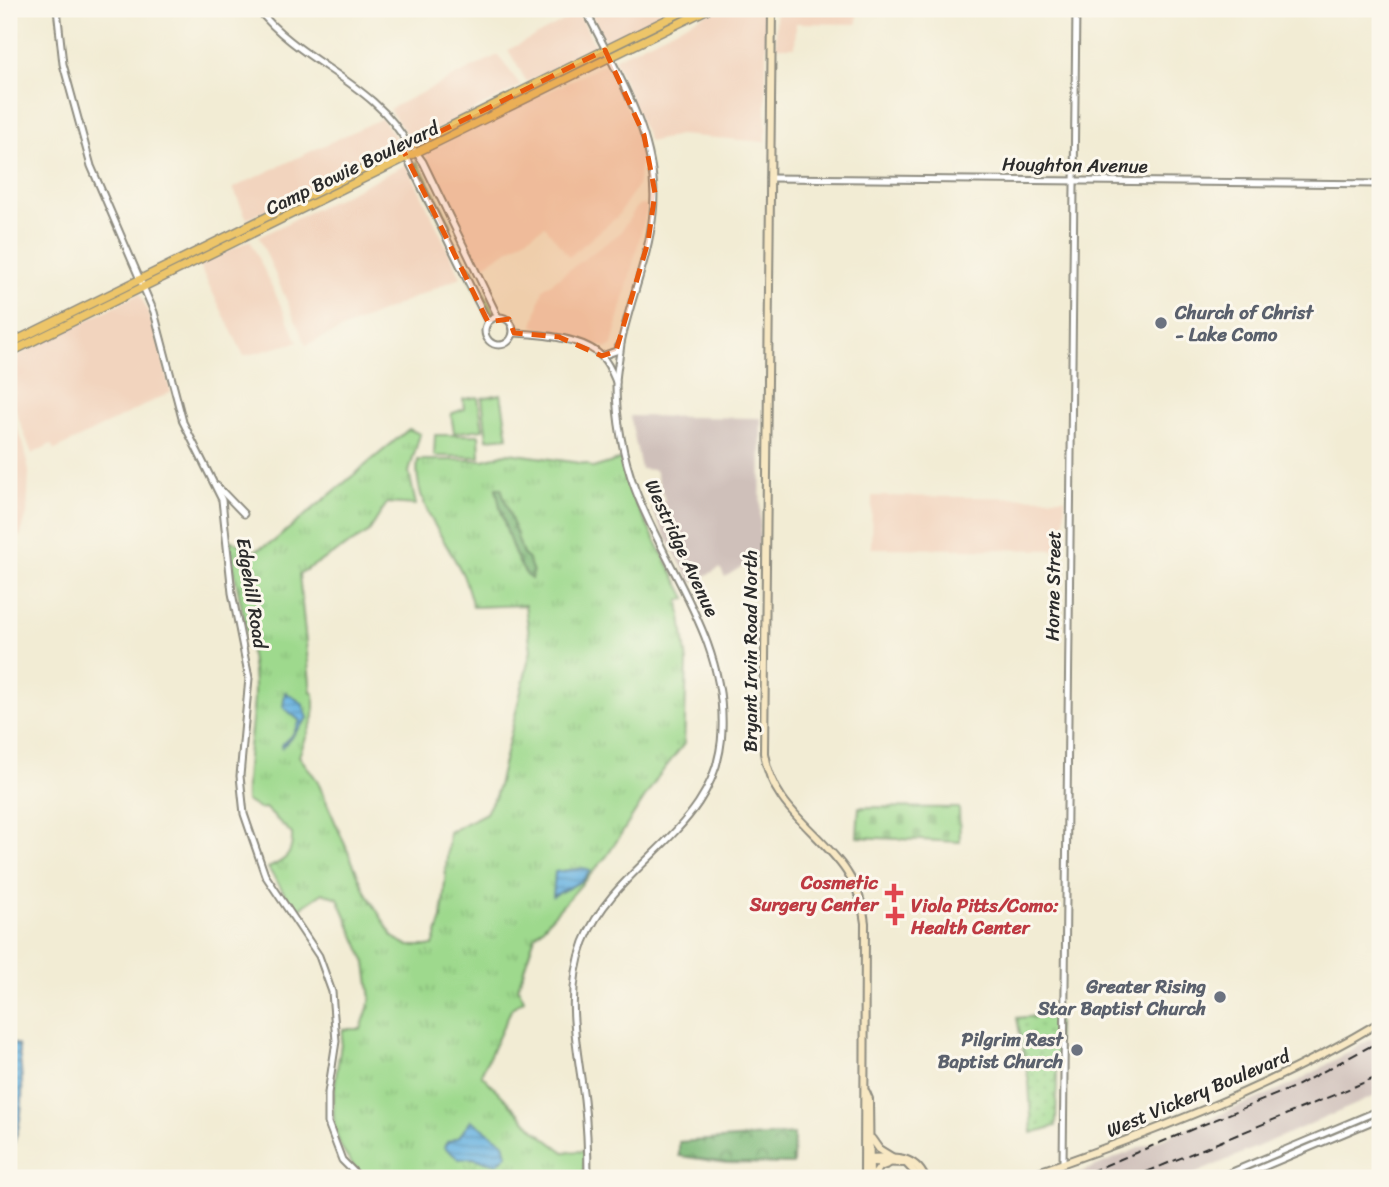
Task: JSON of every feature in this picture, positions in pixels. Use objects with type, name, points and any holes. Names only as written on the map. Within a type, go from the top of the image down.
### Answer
[{"type":"main road","name":"Camp Bowie Boulevard","points":[[9,354],[145,289],[320,199],[419,153],[688,9]]},
{"type":"main road","name":"Camp Bowie Boulevard","points":[[9,344],[409,147],[607,53],[708,9]]},
{"type":"main road","points":[[770,178],[772,9]]},
{"type":"main road","name":"Bryant Irvin Road North","points":[[770,178],[764,753],[769,777],[781,799],[841,861],[860,895],[865,923],[866,1092],[869,1099],[871,1137],[864,1178]]},
{"type":"main road","points":[[320,199],[337,188],[337,183]]},
{"type":"main road","points":[[62,319],[66,327]]},
{"type":"main road","name":"West Vickery Boulevard","points":[[1020,1178],[1246,1093],[1306,1064],[1380,1022]]},
{"type":"main road","name":"Bryant Irvin Road North","points":[[866,1092],[863,1099],[867,1160],[871,1178]]},
{"type":"main road","points":[[871,1137],[879,1149],[894,1160]]},
{"type":"main road","points":[[867,1160],[913,1161],[923,1178]]},
{"type":"main road","points":[[871,1178],[880,1167],[894,1160]]},
{"type":"street","name":"Edgehill Road","points":[[57,9],[63,64],[91,166],[159,327],[183,422],[217,486],[224,510],[232,593],[249,678],[240,776],[244,814],[265,875],[314,946],[332,992],[336,1041],[328,1093],[328,1123],[342,1160],[360,1178]]},
{"type":"street","points":[[258,9],[303,51],[376,103],[396,123],[409,147],[419,153],[498,317],[509,321],[514,333]]},
{"type":"street","name":"Westridge Avenue","points":[[585,9],[644,135],[654,187],[648,242],[621,342],[616,382],[622,438],[634,485],[701,624],[714,665],[722,734],[717,763],[698,806],[613,896],[593,924],[579,956],[572,1013],[586,1123],[588,1178]]},
{"type":"street","name":"Horne Street","points":[[1062,1163],[1076,9]]},
{"type":"street","points":[[409,147],[407,158],[488,322],[485,333],[492,343],[507,343],[514,333]]},
{"type":"street","name":"Houghton Avenue","points":[[770,178],[1380,184]]},
{"type":"street","points":[[488,322],[498,317]]},
{"type":"street","points":[[514,333],[559,337],[603,356],[616,382]]},
{"type":"street","points":[[603,356],[616,351],[621,342]]},
{"type":"street","points":[[217,486],[244,514]]},
{"type":"street","points":[[1218,1178],[1380,1110]]},
{"type":"street","points":[[1230,1171],[1235,1178],[1380,1118]]},
{"type":"highlighted area","points":[[605,50],[644,135],[655,193],[648,242],[616,351],[602,356],[559,337],[514,333],[509,319],[488,322],[403,150]]},
{"type":"shaded area","points":[[670,9],[672,13],[607,46],[589,10]]},
{"type":"shaded area","points":[[716,9],[766,9],[766,142],[679,135],[649,142],[614,59]]},
{"type":"shaded area","points":[[776,9],[857,9],[857,24],[796,23],[795,47],[776,47]]},
{"type":"shaded area","points":[[579,13],[596,48],[527,82],[508,50]]},
{"type":"shaded area","points":[[498,55],[521,86],[412,142],[389,109]]},
{"type":"shaded area","points":[[605,64],[636,125],[643,155],[637,186],[617,217],[569,257],[545,226],[480,268],[424,153]]},
{"type":"shaded area","points":[[382,118],[401,145],[247,219],[233,188]]},
{"type":"shaded area","points":[[407,164],[461,277],[306,345],[259,237]]},
{"type":"shaded area","points":[[638,205],[648,205],[612,345],[607,348],[533,326],[543,289],[620,233]]},
{"type":"shaded area","points":[[250,240],[298,342],[244,356],[199,265]]},
{"type":"shaded area","points":[[140,293],[157,334],[171,392],[55,450],[51,444],[32,454],[9,393],[9,360]]},
{"type":"shaded area","points":[[9,408],[23,442],[29,472],[27,514],[20,537],[9,530]]},
{"type":"shaded area","points":[[630,416],[761,418],[760,555],[725,577],[720,568],[691,583],[651,509],[665,501],[655,470],[641,469]]},
{"type":"shaded area","points":[[872,496],[1065,498],[1064,550],[871,548]]},
{"type":"shaded area","points":[[1380,1034],[1380,1094],[1185,1178],[1067,1178],[1295,1083]]},
{"type":"green space","points":[[417,161],[451,225],[450,230],[445,229],[414,165]]},
{"type":"green space","points":[[467,266],[471,267],[494,313],[492,315],[487,314],[465,270]]},
{"type":"green space","points":[[501,394],[508,437],[487,439],[482,398]]},
{"type":"green space","points":[[478,397],[483,429],[454,433],[451,414],[464,409],[463,399]]},
{"type":"green space","points":[[409,429],[420,434],[409,472],[416,505],[387,503],[368,533],[299,574],[311,692],[314,694],[314,717],[299,756],[317,780],[365,891],[394,938],[409,946],[433,946],[442,918],[449,832],[486,813],[496,794],[531,650],[525,605],[473,607],[463,575],[425,506],[420,491],[418,460],[484,460],[509,453],[587,464],[593,468],[622,459],[631,495],[686,598],[679,601],[687,663],[684,744],[658,777],[607,856],[535,936],[518,987],[524,1000],[512,1008],[481,1074],[536,1131],[564,1152],[585,1151],[583,1178],[368,1178],[351,1163],[341,1147],[335,1129],[334,1090],[343,1029],[361,1029],[371,999],[366,963],[338,898],[323,893],[296,911],[268,868],[290,852],[292,834],[265,808],[259,809],[246,801],[246,773],[254,703],[253,670],[230,540],[254,551],[273,542]]},
{"type":"green space","points":[[435,435],[479,435],[480,457],[434,456]]},
{"type":"green space","points":[[496,488],[501,488],[523,554],[533,573],[531,579],[514,550]]},
{"type":"green space","points":[[859,807],[959,808],[960,842],[857,837]]},
{"type":"green space","points":[[1058,1014],[1056,1126],[1032,1133],[1029,1082],[1017,1018]]},
{"type":"green space","points":[[794,1134],[793,1164],[727,1163],[679,1156],[679,1142]]},
{"type":"water","points":[[285,692],[302,703],[308,718],[282,748],[281,745],[293,734],[300,721],[283,707]]},
{"type":"water","points":[[584,868],[590,871],[582,881],[553,896],[555,872]]},
{"type":"water","points":[[9,1044],[18,1045],[22,1100],[15,1141],[9,1154]]},
{"type":"water","points":[[471,1120],[504,1143],[507,1155],[497,1164],[472,1158],[459,1159],[444,1147],[447,1142],[459,1137]]},
{"type":"railway","points":[[1075,1178],[1294,1087],[1380,1041]]},
{"type":"railway","points":[[1132,1178],[1380,1076]]},
{"type":"place","name":"Church of Christ - Lake Como","points":[[1161,323]]},
{"type":"place","name":"Cosmetic Surgery Center","points":[[894,893]]},
{"type":"place","name":"Viola Pitts/Como: Health Center","points":[[895,916]]},
{"type":"place","name":"Greater Rising Star Baptist Church","points":[[1220,997]]},
{"type":"place","name":"Pilgrim Rest Baptist Church","points":[[1077,1050]]}]
